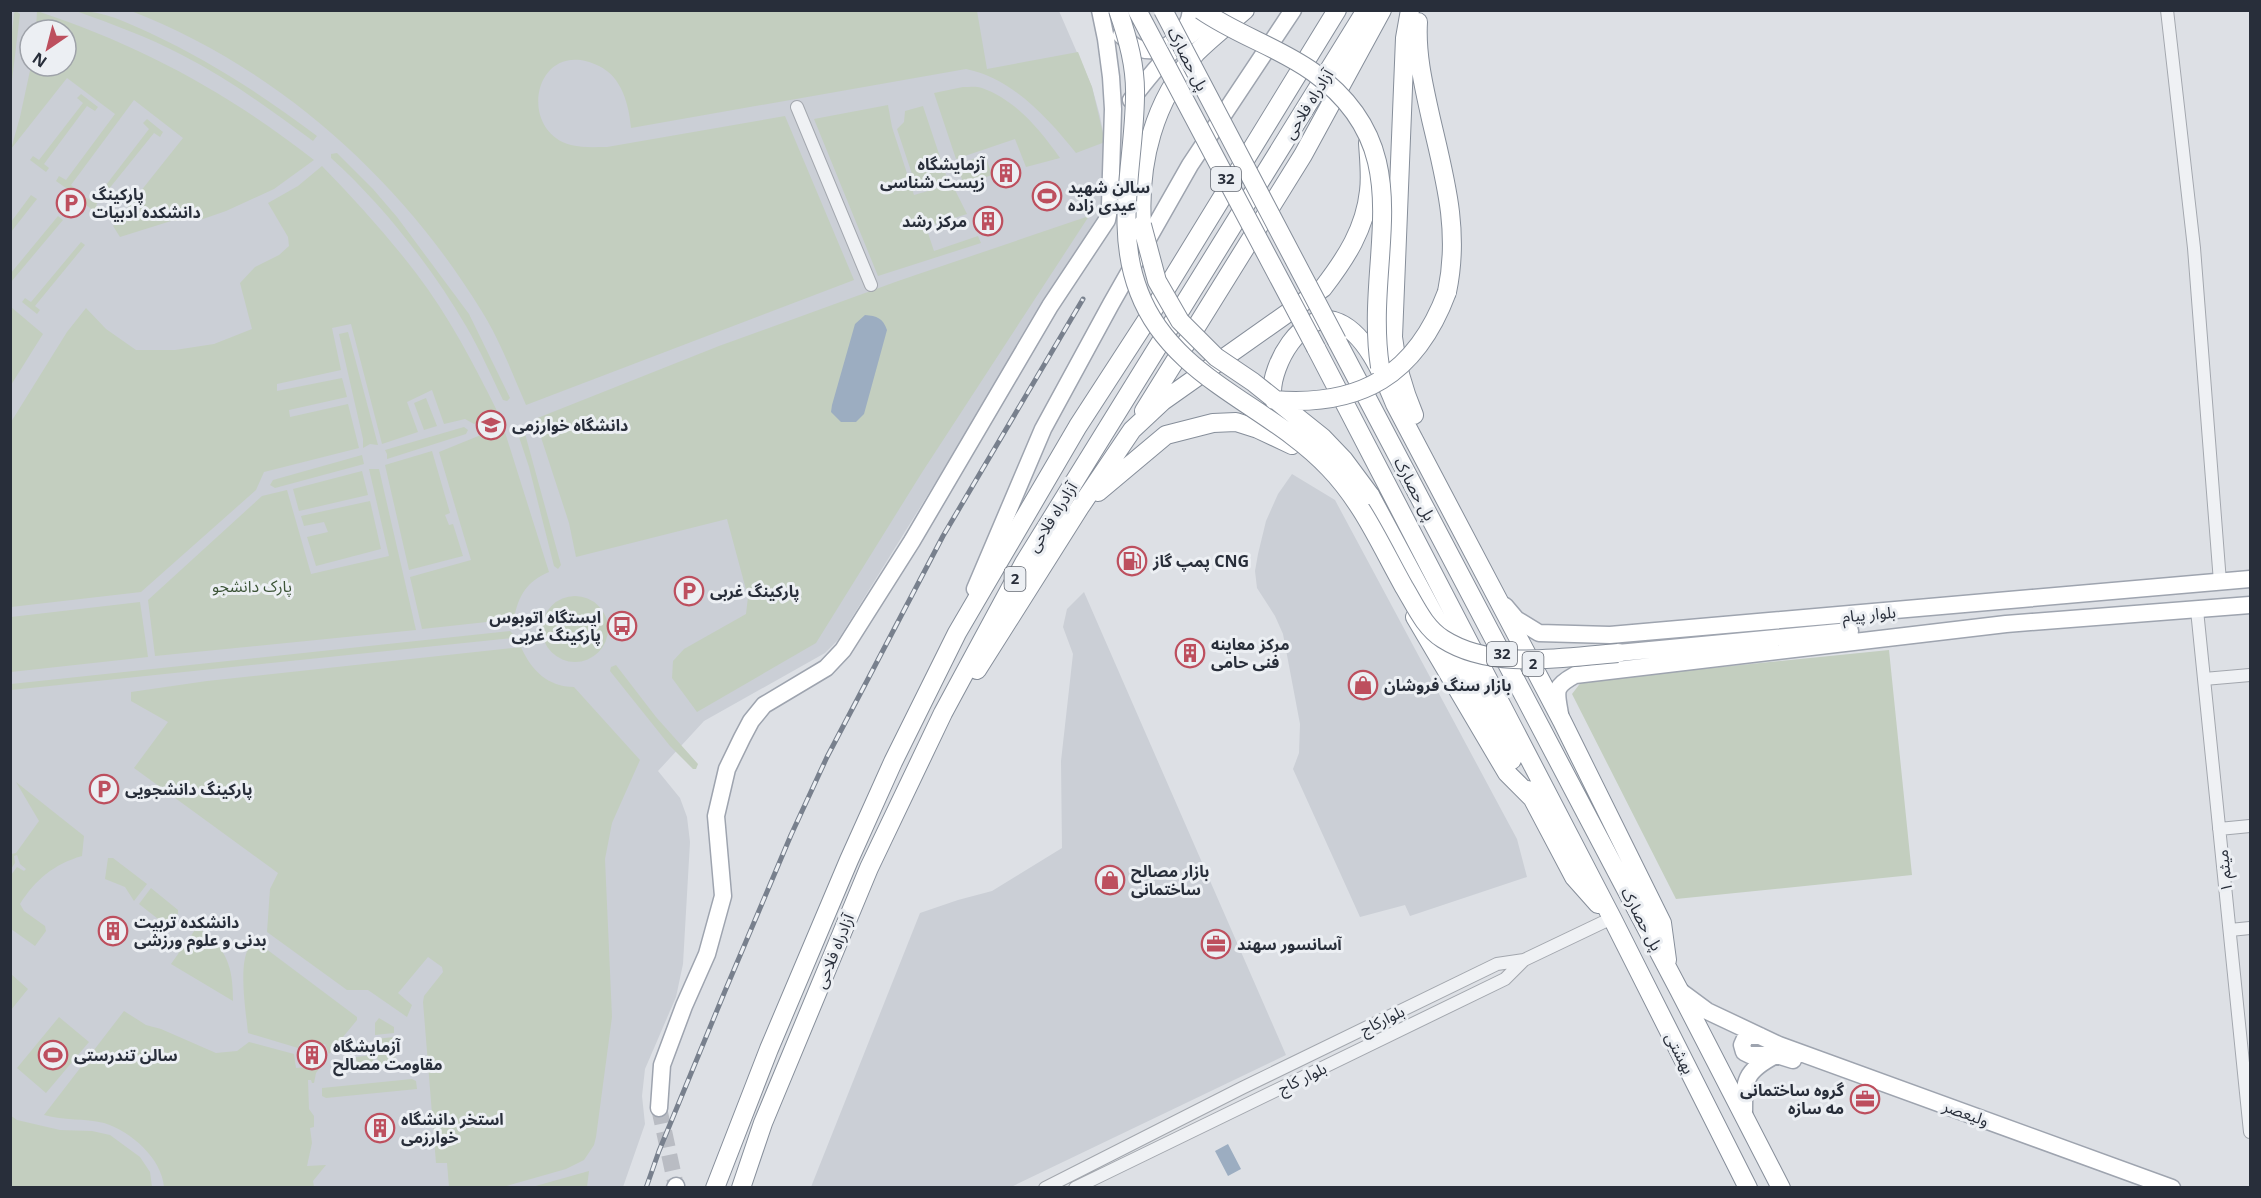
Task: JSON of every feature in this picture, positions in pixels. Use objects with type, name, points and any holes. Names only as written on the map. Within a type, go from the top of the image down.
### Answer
[{"type":"highway","name":"پل حصارک","points":[[1137,10],[1316,348],[1612,918]]},
{"type":"highway","name":"پل حصارک","points":[[1163,10],[1667,968]]},
{"type":"highway","points":[[1201,10],[1220,23],[1288,55],[1314,72],[1339,93],[1368,131],[1383,195],[1376,305],[1380,367]]},
{"type":"highway","points":[[1245,10],[1197,53],[1158,111],[1150,136],[1141,196],[1143,225],[1157,281],[1180,321],[1216,357],[1253,382],[1322,437],[1344,460],[1370,495],[1574,877],[1612,918]]},
{"type":"highway","name":"آزادراه فلاحی","points":[[716,1188],[769,1049],[849,860],[893,762],[957,633],[1078,426],[1150,315],[1337,10]]},
{"type":"highway","name":"آزادراه فلاحی","points":[[741,1188],[763,1123],[864,878],[974,653],[1024,563],[1366,10]]},
{"type":"highway","points":[[919,763],[1080,507],[1132,430],[1303,155],[1382,10]]},
{"type":"highway","points":[[1410,10],[1405,38],[1393,337],[1404,393],[1422,434],[1426,463]]},
{"type":"highway","points":[[1222,387],[1252,396],[1291,401],[1328,399],[1373,385],[1396,371],[1417,349],[1438,317],[1447,292],[1453,253],[1451,213],[1421,70],[1417,40],[1419,10]]},
{"type":"highway","points":[[1106,12],[1131,52],[1134,74],[1134,118],[1125,213],[1127,245],[1139,292],[1157,327],[1180,354],[1311,450],[1340,480],[1367,519],[1422,618],[1442,638],[1480,653],[1516,658],[1542,659],[1618,653]]},
{"type":"highway","points":[[1132,430],[1163,401],[1323,288],[1351,249],[1362,221],[1369,190],[1368,131]]},
{"type":"highway","points":[[1291,445],[1278,420],[1271,394],[1273,375],[1281,358],[1301,331],[1321,322],[1334,321],[1347,328],[1358,338],[1380,367]]},
{"type":"highway","name":"2","points":[[1380,367],[1395,404],[1562,721],[1662,923],[1667,968]]},
{"type":"highway","points":[[1080,507],[1166,435],[1213,423],[1236,422],[1258,429],[1291,445],[1316,464],[1335,484],[1507,773],[1533,799]]},
{"type":"highway","name":"بهشتی","points":[[1612,918],[1748,1188]]},
{"type":"highway","name":"بهشتی","points":[[1667,968],[1781,1188]]},
{"type":"main road","points":[[1106,12],[1132,45],[1141,49],[1155,49],[1166,47],[1182,33],[1191,10]]},
{"type":"main road","points":[[1112,133],[1131,100],[1170,51],[1201,26],[1229,10]]},
{"type":"main road","points":[[957,633],[1043,429],[1190,165],[1293,10]]},
{"type":"main road","points":[[659,1108],[662,1065],[707,954],[723,896],[716,816],[727,769],[742,738],[751,721],[764,705],[826,668],[843,651],[912,541],[1050,306],[1107,220],[1110,205],[1112,133],[1106,12]]},
{"type":"main road","name":"بلوار پیام","points":[[1499,599],[1516,619],[1539,633],[1610,635],[2250,579]]},
{"type":"main road","name":"بلوار پیام","points":[[1575,675],[2006,624],[2250,605]]},
{"type":"main road","points":[[1618,653],[1947,622],[2006,624]]},
{"type":"main road","points":[[1562,721],[1556,693],[1559,685],[1575,675],[1581,664],[1582,652],[1576,641],[1566,634]]},
{"type":"main road","points":[[1610,635],[1600,641],[1596,653],[1600,664],[1610,670]]},
{"type":"main road","name":"ولیعصر","points":[[1679,990],[1707,1011],[1761,1036],[2172,1188]]},
{"type":"main road","name":"ولیعصر","points":[[1761,1036],[1746,1036],[1742,1042],[1744,1052],[1750,1055],[1777,1055],[2144,1188]]},
{"type":"main road","points":[[1744,1116],[1744,1088],[1748,1075],[1753,1068],[1777,1055]]},
{"type":"street","points":[[2167,10],[2194,249],[2220,582]]},
{"type":"street","points":[[796,107],[871,285]]},
{"type":"street","name":"میثم ۱","points":[[2197,610],[2248,1084],[2250,1132]]},
{"type":"street","points":[[2204,680],[2250,675]]},
{"type":"street","points":[[2219,829],[2250,826]]},
{"type":"street","points":[[1524,960],[1612,918]]},
{"type":"street","points":[[2230,930],[2250,928]]},
{"type":"street","name":"بلوارکاج","points":[[1045,1188],[1242,1088],[1497,964],[1524,960]]},
{"type":"street","name":"بلوار کاج","points":[[1075,1188],[1504,979],[1524,960]]},
{"type":"shaded area","name":"دانشگاه خوارزمی","points":[[10,11],[1059,11],[1092,87],[1100,116],[1105,142],[1104,210],[838,640],[825,653],[704,721],[658,771],[680,798],[687,817],[690,842],[683,964],[676,997],[645,1069],[642,1096],[645,1124],[623,1187],[11,1187]]},
{"type":"shaded area","name":"بازار سنگ فروشان","points":[[1292,474],[1335,500],[1517,839],[1527,877],[1410,916],[1405,905],[1360,917],[1293,769],[1299,753],[1300,724],[1283,634],[1275,616],[1257,588],[1255,571],[1266,521],[1278,494]]},
{"type":"shaded area","name":"بازار مصالح ساختمانی","points":[[1084,592],[1286,1055],[1011,1187],[811,1187],[920,913],[992,891],[1062,848],[1061,761],[1073,654],[1063,627],[1067,609]]},
{"type":"green space","points":[[16,11],[20,14],[11,89],[10,52]]},
{"type":"green space","points":[[37,11],[56,18],[37,18]]},
{"type":"green space","points":[[76,11],[95,12],[114,18],[194,55],[277,107],[317,136],[313,141],[265,106],[182,55]]},
{"type":"green space","points":[[131,11],[977,11],[987,69],[1078,52],[1092,87],[1105,142],[1076,153],[1041,113],[1014,90],[983,74],[966,69],[631,128],[623,92],[607,71],[599,66],[577,60],[560,63],[547,73],[540,88],[538,105],[543,122],[554,136],[571,145],[607,147],[785,116],[854,280],[526,405],[500,345],[481,310],[449,262],[413,215],[373,172],[330,132],[284,95],[235,63],[184,35]]},
{"type":"green space","points":[[78,26],[148,56],[216,92],[314,160],[274,189],[226,211],[203,219],[171,221],[120,237],[113,226],[183,138],[134,100],[71,185],[76,189],[73,193],[56,181],[59,176],[66,180],[115,114],[67,78],[78,78]]},
{"type":"green space","points":[[28,78],[67,78],[11,149]]},
{"type":"green space","points":[[963,87],[980,87],[1006,100],[1026,117],[1060,158],[1026,167],[1015,139],[956,159],[934,93]]},
{"type":"green space","points":[[81,94],[98,107],[95,111],[87,106],[44,164],[49,168],[46,172],[30,160],[33,156],[39,160],[83,103],[77,98]]},
{"type":"green space","points":[[888,105],[892,127],[914,195],[952,184],[967,214],[926,227],[934,251],[978,236],[981,243],[878,276],[814,119]]},
{"type":"green space","points":[[923,106],[948,181],[917,189],[897,129],[904,122],[905,111]]},
{"type":"green space","points":[[147,119],[163,132],[160,137],[154,133],[96,205],[101,210],[98,214],[82,202],[85,197],[93,202],[149,129],[143,123]]},
{"type":"green space","points":[[337,153],[397,217],[469,314],[510,398],[507,401],[503,400],[471,335],[437,281],[369,195],[331,158],[331,154]]},
{"type":"green space","points":[[985,155],[992,175],[964,185],[957,165]]},
{"type":"green space","points":[[322,166],[382,231],[428,289],[461,342],[499,415],[474,424],[465,419],[444,424],[432,390],[407,402],[418,432],[382,444],[351,324],[332,328],[341,370],[277,384],[277,391],[342,378],[347,397],[289,410],[290,417],[348,404],[359,448],[264,472],[256,490],[141,592],[11,607],[11,422],[67,332],[86,308],[106,329],[136,350],[175,350],[214,344],[252,329],[240,283],[255,267],[279,255],[289,246],[288,237],[268,203],[298,186]]},
{"type":"green space","points":[[31,195],[37,199],[11,232],[11,222]]},
{"type":"green space","points":[[58,216],[63,220],[11,282],[11,273]]},
{"type":"green space","points":[[1089,216],[921,474],[816,643],[697,712],[672,678],[673,661],[684,649],[746,614],[748,597],[727,519],[576,557],[569,523],[535,419],[719,346],[898,281]]},
{"type":"green space","points":[[81,242],[85,245],[35,306],[40,310],[37,314],[22,302],[25,298],[31,302]]},
{"type":"green space","points":[[11,307],[43,334],[11,385]]},
{"type":"green space","points":[[348,332],[378,445],[370,444],[363,448],[363,439],[339,334]]},
{"type":"green space","points":[[426,398],[437,426],[424,430],[414,403]]},
{"type":"green space","points":[[503,426],[549,572],[535,580],[525,590],[518,603],[514,619],[422,629],[410,577],[471,560],[439,452]]},
{"type":"green space","points":[[464,427],[468,430],[466,434],[387,459],[385,450]]},
{"type":"green space","points":[[521,428],[524,430],[561,565],[558,569],[554,566],[529,467],[517,431]]},
{"type":"green space","points":[[432,451],[450,513],[445,515],[449,525],[453,524],[463,556],[409,570],[385,465]]},
{"type":"green space","points":[[362,455],[364,464],[275,488],[270,485],[273,480]]},
{"type":"green space","name":"پارک دانشجو","points":[[369,469],[379,469],[416,630],[155,656],[148,600],[262,496],[287,490],[311,574],[389,556]]},
{"type":"green space","points":[[362,471],[368,495],[299,511],[293,489]]},
{"type":"green space","points":[[370,501],[381,549],[316,566],[307,537],[328,532],[324,522],[304,526],[301,516]]},
{"type":"green space","points":[[575,596],[587,599],[598,606],[605,617],[608,629],[605,641],[598,652],[587,659],[575,662],[563,659],[552,652],[545,641],[542,629],[545,617],[552,606],[563,599]]},
{"type":"green space","points":[[140,602],[148,657],[11,672],[11,617]]},
{"type":"green space","points":[[510,631],[513,634],[512,638],[11,690],[11,684]]},
{"type":"green space","points":[[521,647],[541,676],[556,684],[574,687],[640,760],[612,823],[605,859],[612,1017],[596,1137],[594,1145],[584,1160],[566,1169],[503,1187],[449,1187],[447,1163],[436,1163],[423,1002],[424,996],[443,972],[442,967],[428,957],[398,993],[412,1005],[407,1017],[368,990],[347,990],[267,932],[270,889],[278,873],[134,768],[168,722],[131,701],[131,692],[207,681]]},
{"type":"green space","points":[[1889,650],[1912,875],[1676,899],[1572,694],[1582,681]]},
{"type":"green space","points":[[616,665],[656,717],[698,764],[696,769],[693,769],[670,746],[610,671],[611,667]]},
{"type":"green space","points":[[16,782],[84,836],[82,856],[46,874],[20,904],[24,911],[45,926],[46,931],[35,946],[11,929],[11,875],[17,867],[24,871],[26,869],[20,864],[17,855],[14,856],[15,863],[11,869],[11,854],[16,853],[39,821]]},
{"type":"green space","points":[[108,858],[113,858],[147,884],[134,901],[125,887],[105,879]]},
{"type":"green space","points":[[151,888],[178,910],[178,914],[167,926],[139,904]]},
{"type":"green space","points":[[197,927],[222,950],[230,968],[233,1001],[171,964]]},
{"type":"green space","points":[[251,945],[261,945],[357,1017],[357,1020],[329,1054],[325,1044],[300,1043],[298,1048],[248,1033],[243,973],[244,962]]},
{"type":"green space","points":[[11,974],[28,989],[11,1010]]},
{"type":"green space","points":[[124,1011],[146,1025],[161,1029],[216,1053],[237,1051],[249,1042],[294,1054],[296,1068],[321,1066],[316,1073],[314,1083],[308,1080],[309,1109],[314,1116],[314,1127],[310,1128],[312,1143],[307,1166],[326,1165],[313,1181],[314,1187],[164,1187],[158,1166],[134,1139],[124,1132],[104,1123],[44,1115]]},
{"type":"green space","name":"سالن تندرستی","points":[[59,1017],[89,1042],[46,1093],[17,1068]]},
{"type":"green space","points":[[379,1018],[394,1027],[394,1033],[375,1035],[375,1023]]},
{"type":"green space","points":[[394,1037],[395,1050],[377,1052],[376,1039]]},
{"type":"green space","points":[[395,1054],[396,1068],[378,1069],[377,1055]]},
{"type":"green space","points":[[373,1055],[374,1069],[358,1071],[356,1057]]},
{"type":"green space","points":[[412,1079],[416,1081],[417,1089],[326,1098],[322,1096],[322,1088]]},
{"type":"green space","points":[[10,1115],[17,1120],[60,1130],[92,1131],[110,1135],[140,1157],[150,1172],[152,1187],[11,1187]]},
{"type":"green space","points":[[589,1171],[587,1187],[532,1187]]},
{"type":"water","points":[[865,315],[879,318],[887,330],[864,414],[856,422],[841,422],[831,412],[832,405],[855,324]]},
{"type":"water","points":[[1228,1144],[1241,1169],[1228,1176],[1215,1151]]},
{"type":"tunnel","points":[[659,1108],[676,1186]]},
{"type":"railway","points":[[646,1188],[725,991],[791,835],[827,757],[943,536],[1083,299]]},
{"type":"place","name":"آزمایشگاه زیست شناسی","points":[[1006,173]]},
{"type":"place","name":"سالن شهید عیدی زاده","points":[[1047,196]]},
{"type":"place","name":"پارکینگ دانشکده ادبیات","points":[[71,203]]},
{"type":"place","name":"مرکز رشد","points":[[988,221]]},
{"type":"place","name":"دانشگاه خوارزمی","points":[[491,425]]},
{"type":"place","name":"پمپ گاز CNG","points":[[1132,561]]},
{"type":"place","name":"پارکینگ غربی","points":[[689,591]]},
{"type":"place","name":"ایستگاه اتوبوس پارکینگ غربی","points":[[622,626]]},
{"type":"place","name":"مرکز معاینه فنی حامی","points":[[1190,653]]},
{"type":"place","name":"بازار سنگ فروشان","points":[[1363,685]]},
{"type":"place","name":"پارکینگ دانشجویی","points":[[104,789]]},
{"type":"place","name":"بازار مصالح ساختمانی","points":[[1110,880]]},
{"type":"place","name":"دانشکده تربیت بدنی و علوم ورزشی","points":[[113,931]]},
{"type":"place","name":"آسانسور سهند","points":[[1216,944]]},
{"type":"place","name":"سالن تندرستی","points":[[53,1055]]},
{"type":"place","name":"آزمایشگاه مقاومت مصالح","points":[[312,1055]]},
{"type":"place","name":"گروه ساختمانی مه سازه","points":[[1865,1099]]},
{"type":"place","name":"استخر دانشگاه خوارزمی","points":[[380,1128]]}]
